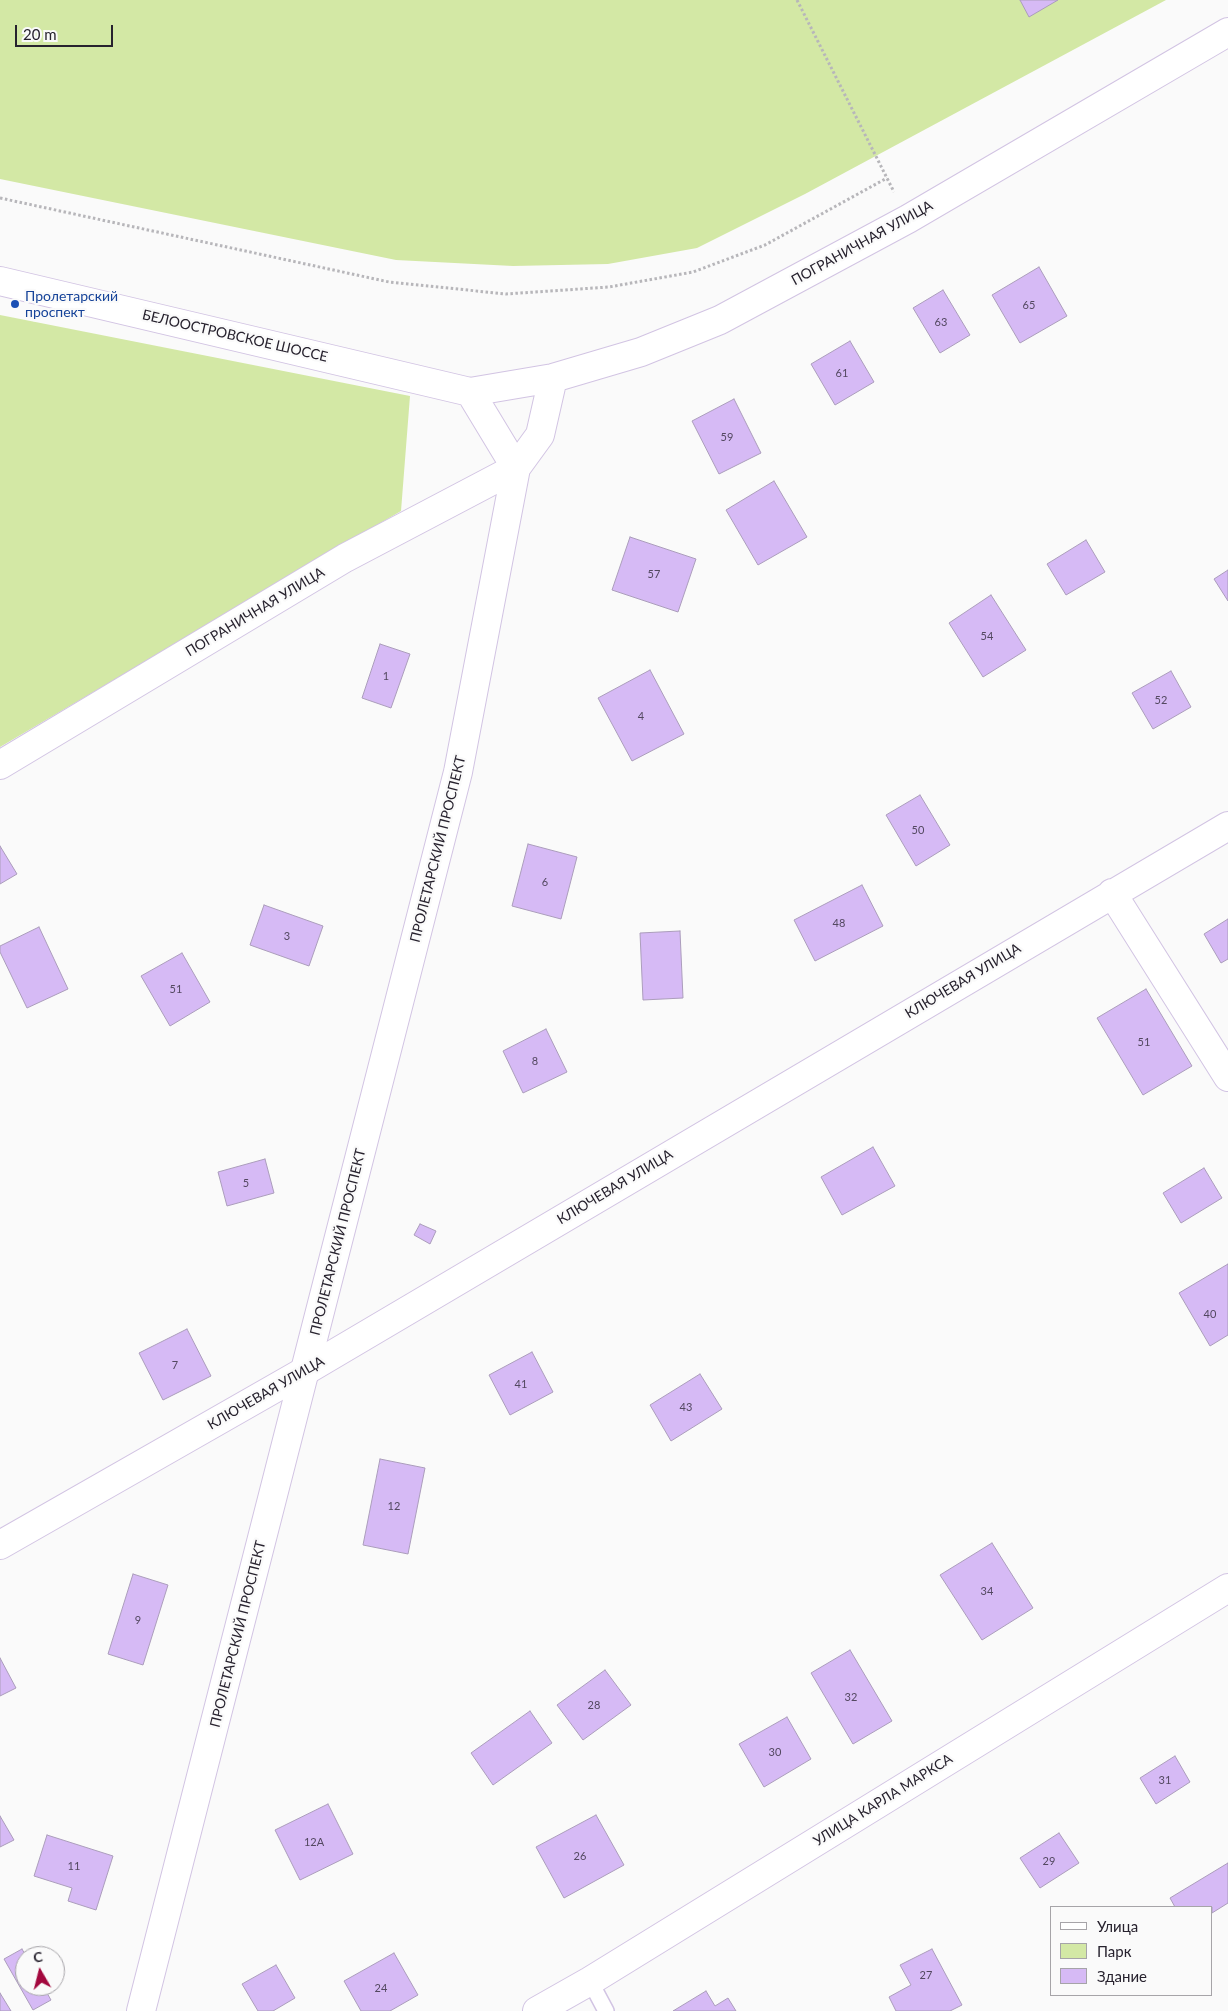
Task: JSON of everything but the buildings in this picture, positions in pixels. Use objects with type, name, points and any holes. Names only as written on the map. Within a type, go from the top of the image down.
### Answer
[{"type":"street","name":"ПОГРАНИЧНАЯ УЛИЦА","points":[[470,392],[553,378],[641,352],[720,320],[908,219],[1228,32]]},
{"type":"street","name":"БЕЛООСТРОВСКОЕ ШОССЕ","points":[[0,280],[470,392]]},
{"type":"street","name":"ПРОЛЕТАРСКИЙ ПРОСПЕКТ","points":[[142,2011],[458,772],[516,468],[540,435],[553,378]]},
{"type":"street","points":[[470,392],[516,468]]},
{"type":"street","name":"ПОГРАНИЧНАЯ УЛИЦА","points":[[0,765],[345,558],[516,468]]},
{"type":"street","name":"КЛЮЧЕВАЯ УЛИЦА","points":[[0,1545],[305,1371],[1228,826]]},
{"type":"street","points":[[1112,893],[1228,1077]]},
{"type":"street","name":"УЛИЦА КАРЛА МАРКСА","points":[[536,2011],[590,1981],[1228,1588]]},
{"type":"lane","points":[[590,1981],[606,2011]]},
{"type":"path","points":[[796,0],[908,219]]},
{"type":"path","points":[[0,198],[389,282],[506,294],[609,287],[693,272],[765,245],[887,178]]},
{"type":"green space","points":[[0,0],[1166,0],[805,194],[697,248],[608,264],[513,266],[396,260],[0,179]]},
{"type":"green space","points":[[0,315],[410,396],[401,511],[0,747]]},
{"type":"place","name":"Пролетарский проспект","points":[[15,304]]}]
